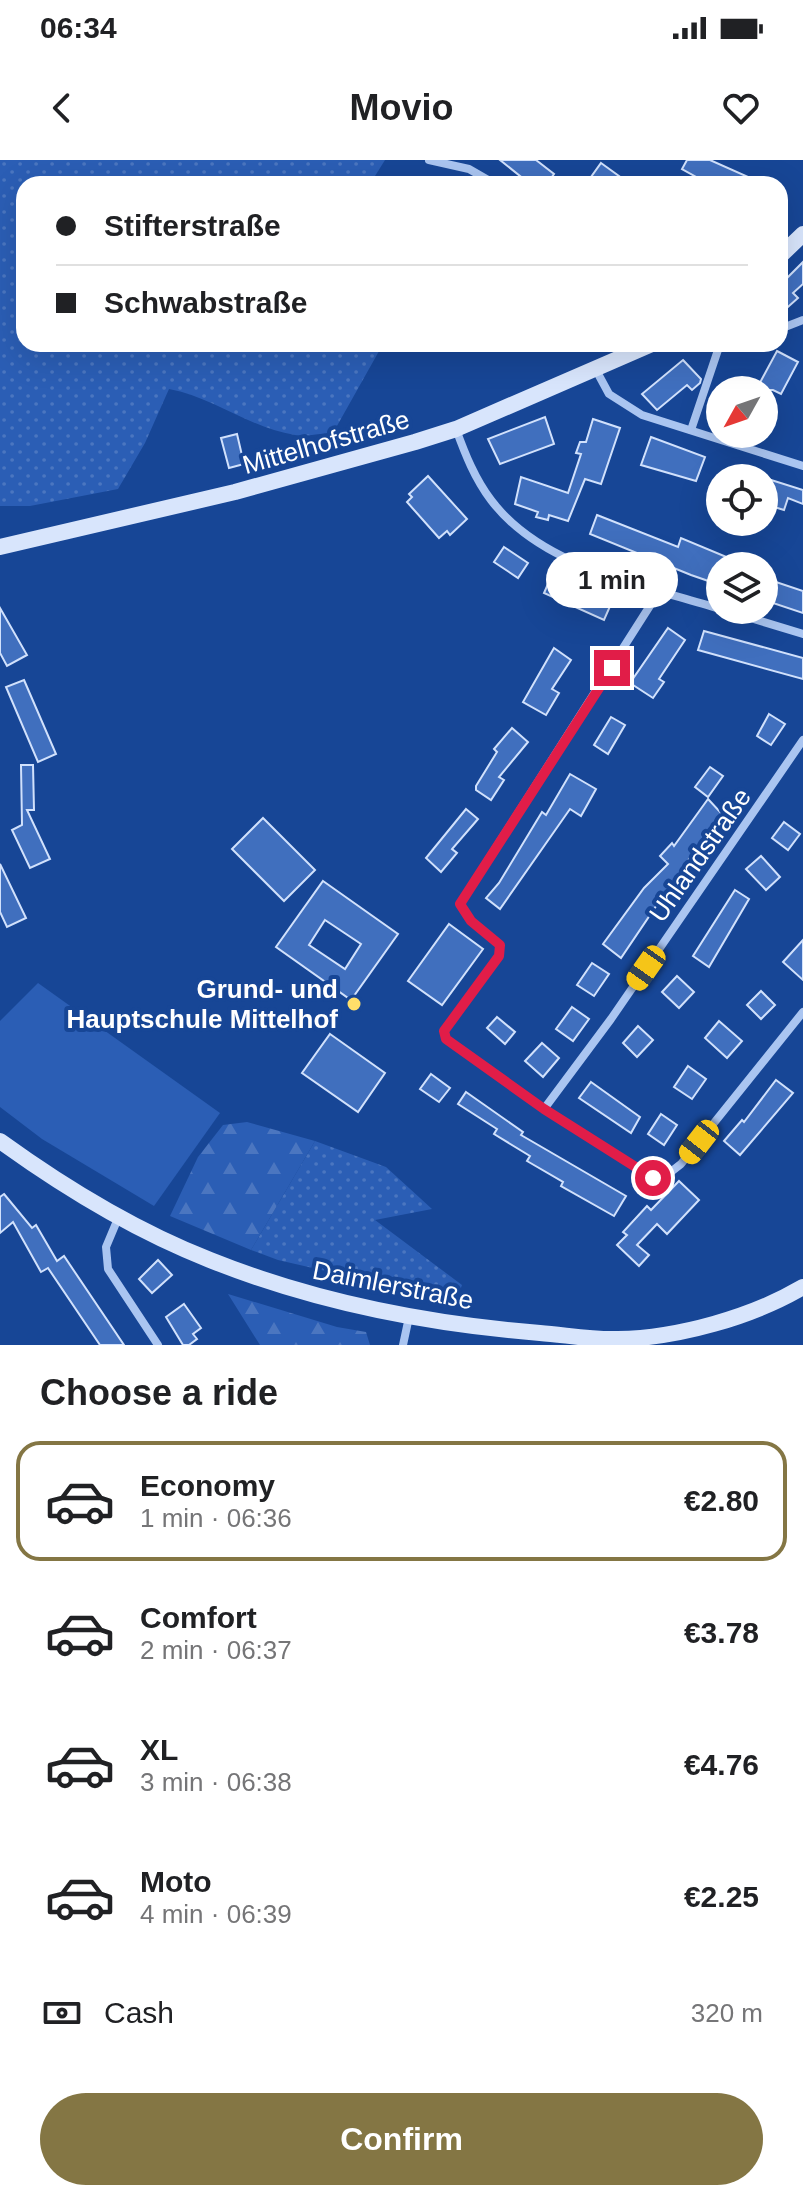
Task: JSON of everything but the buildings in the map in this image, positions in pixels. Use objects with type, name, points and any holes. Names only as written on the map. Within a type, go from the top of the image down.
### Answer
[{"type":"main road","points":[[788,248],[803,234]]},
{"type":"main road","name":"Mittelhofstraße","points":[[0,547],[235,492],[456,429],[635,352]]},
{"type":"main road","name":"Daimlerstraße","points":[[0,1141],[56,1182],[208,1260],[253,1276],[409,1317],[510,1331],[620,1339],[721,1323],[803,1287]]},
{"type":"street","points":[[429,160],[469,169],[481,176]]},
{"type":"street","points":[[691,430],[717,352]]},
{"type":"street","points":[[596,370],[609,394],[623,405],[803,466]]},
{"type":"street","points":[[456,429],[492,502],[516,526],[565,558],[706,604]]},
{"type":"street","points":[[660,590],[460,904],[471,921],[500,945],[499,956],[444,1031],[446,1039],[544,1109],[653,1178],[663,1178],[681,1164],[803,1012]]},
{"type":"street","points":[[771,624],[803,634]]},
{"type":"street","name":"Uhlandstraße","points":[[544,1109],[611,1019],[803,740]]},
{"type":"street","points":[[119,1216],[106,1247],[108,1269],[158,1345]]},
{"type":"street","points":[[403,1345],[409,1317]]},
{"type":"green space","points":[[0,160],[385,160],[375,176],[16,176],[16,352],[379,352],[333,433],[299,435],[278,431],[169,389],[145,443],[118,489],[30,506],[0,506]]},
{"type":"green space","points":[[38,983],[220,1113],[154,1206],[42,1139],[0,1107],[0,1021]]},
{"type":"green space","points":[[247,1122],[315,1141],[251,1250],[170,1216],[198,1157],[223,1125]]},
{"type":"green space","points":[[315,1141],[386,1167],[432,1209],[375,1220],[462,1285],[456,1301],[278,1260],[251,1250]]},
{"type":"green space","points":[[228,1294],[337,1327],[366,1332],[370,1345],[260,1345]]},
{"type":"place","name":"Grund- und Hauptschule Mittelhof","points":[[354,1004]]},
{"type":"route","points":[[612,668],[460,904],[471,921],[500,945],[499,956],[444,1031],[446,1039],[544,1109],[653,1178]]}]
